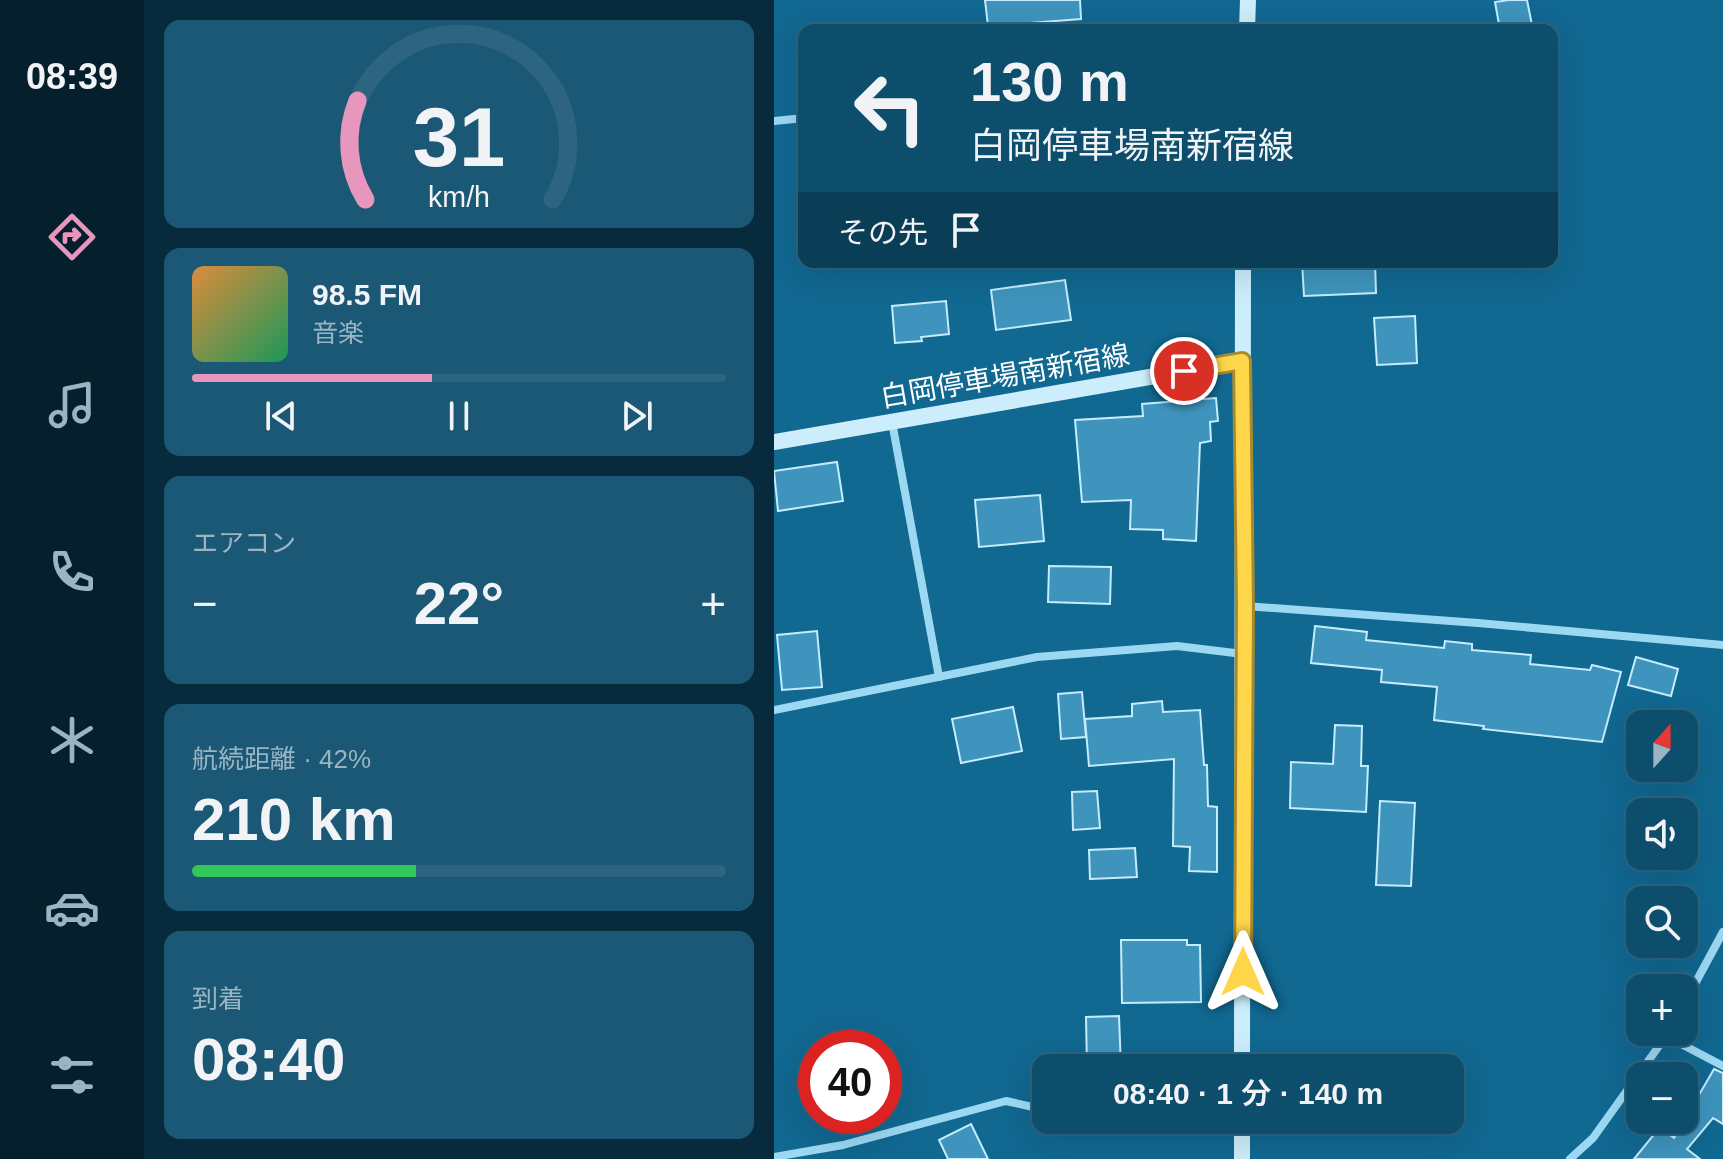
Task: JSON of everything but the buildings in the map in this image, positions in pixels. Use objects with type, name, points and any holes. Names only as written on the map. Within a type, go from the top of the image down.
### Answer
[{"type":"street","points":[[1247,24],[1248,0]]},
{"type":"street","points":[[774,121],[798,119]]},
{"type":"street","points":[[1242,1054],[1245,606],[1243,268]]},
{"type":"street","name":"白岡停車場南新宿線","points":[[774,442],[1242,361]]},
{"type":"street","points":[[892,422],[939,677]]},
{"type":"street","points":[[1245,606],[1723,645]]},
{"type":"street","points":[[774,710],[1037,657],[1177,646],[1244,654]]},
{"type":"street","points":[[1698,979],[1723,934]]},
{"type":"street","points":[[1570,1159],[1593,1138],[1659,1046]]},
{"type":"street","points":[[1689,1046],[1723,1066]]},
{"type":"street","points":[[774,1157],[843,1145],[1006,1101],[1032,1107]]},
{"type":"street","points":[[1242,1134],[1242,1159]]},
{"type":"route","points":[[1184,371],[1242,361],[1245,606],[1243,972]]}]
